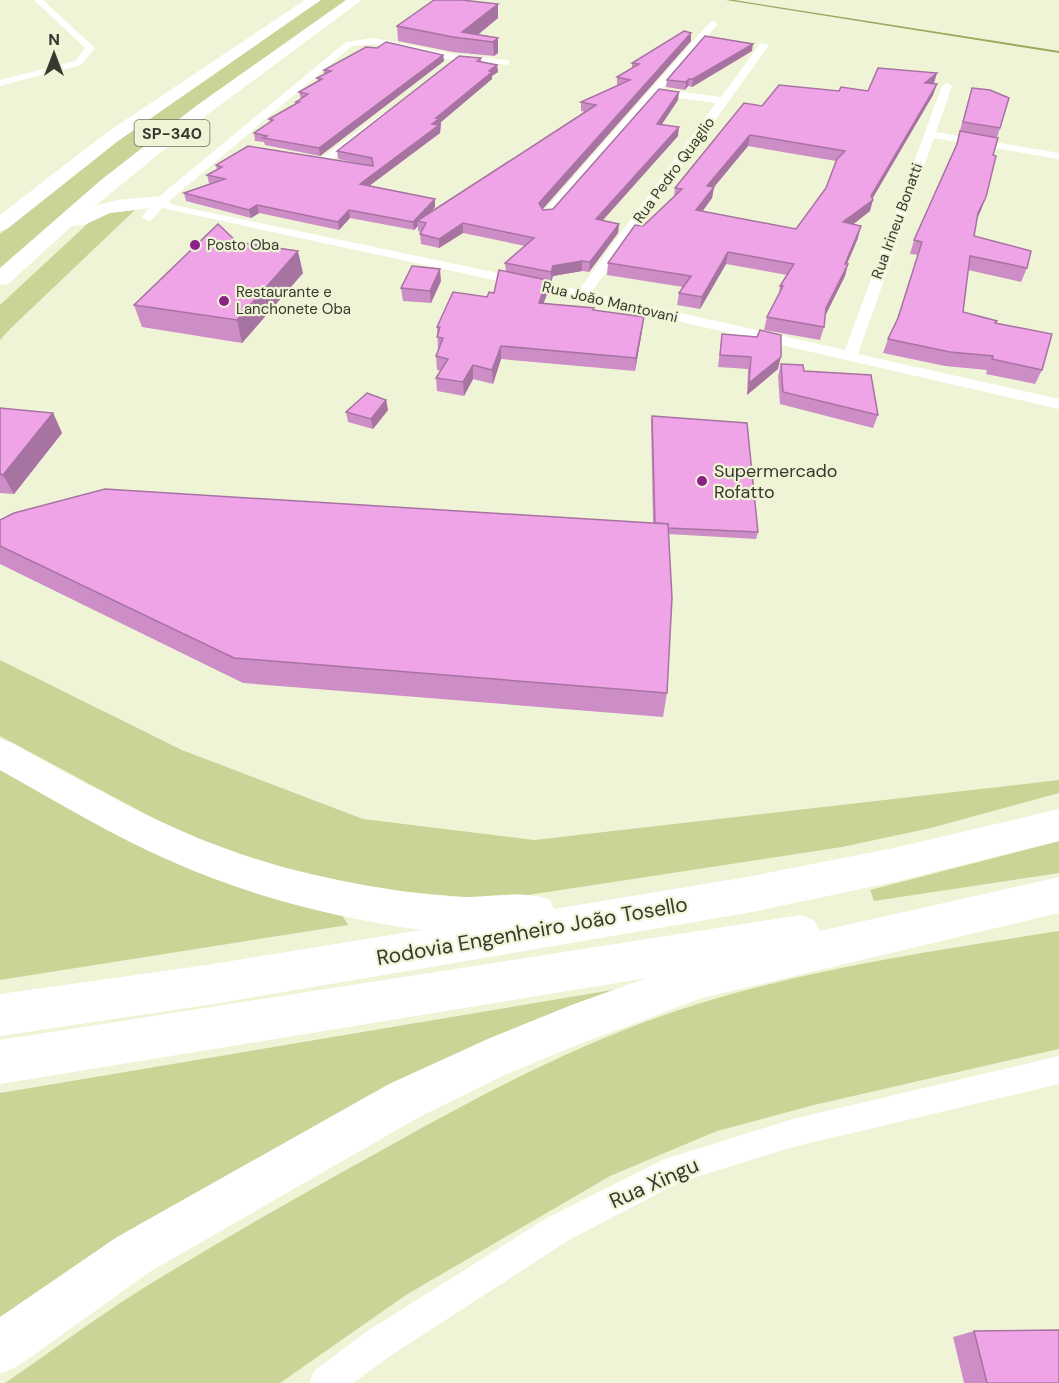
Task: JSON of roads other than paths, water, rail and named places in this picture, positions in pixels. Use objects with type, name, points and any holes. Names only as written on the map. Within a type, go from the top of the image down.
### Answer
[{"type":"highway","name":"SP-340","points":[[0,225],[112,137],[314,0]]},
{"type":"highway","name":"SP-340","points":[[0,279],[108,184],[172,133],[355,0]]},
{"type":"highway","points":[[160,212],[131,191],[127,184],[130,178],[152,160],[172,133]]},
{"type":"highway","points":[[37,246],[98,210],[125,204],[160,212]]},
{"type":"highway","points":[[0,753],[105,812],[206,858],[281,882],[347,899],[424,912],[489,914],[561,912],[747,895]]},
{"type":"highway","name":"Rodovia Engenheiro João Tosello","points":[[0,1015],[207,985],[747,895],[894,866],[1059,825]]},
{"type":"highway","points":[[0,1062],[1059,894]]},
{"type":"highway","points":[[0,1348],[134,1254],[396,1105],[500,1056],[574,1025],[702,978],[1059,894]]},
{"type":"street","points":[[0,83],[78,63],[90,48],[38,0]]},
{"type":"street","points":[[547,214],[713,24]]},
{"type":"street","points":[[160,212],[228,144],[347,45],[357,41],[383,42],[451,61],[506,63]]},
{"type":"street","name":"Rua Pedro Quaglio","points":[[582,295],[764,45]]},
{"type":"street","name":"Rua Irineu Bonatti","points":[[849,356],[947,86]]},
{"type":"street","points":[[654,91],[724,101]]},
{"type":"street","points":[[346,165],[318,160],[395,106]]},
{"type":"street","points":[[928,134],[1059,156]]},
{"type":"street","points":[[228,144],[249,148]]},
{"type":"street","name":"Rua João Mantovani","points":[[160,212],[582,295],[1059,404]]},
{"type":"street","name":"Rua Xingu","points":[[326,1383],[378,1344],[558,1229],[675,1169],[793,1133],[1059,1071]]},
{"type":"waterway","points":[[728,0],[1059,52]]},
{"type":"place","name":"Posto Oba","points":[[195,245]]},
{"type":"place","name":"Restaurante e Lanchonete Oba","points":[[224,301]]},
{"type":"place","name":"Supermercado Rofatto","points":[[702,481]]}]
